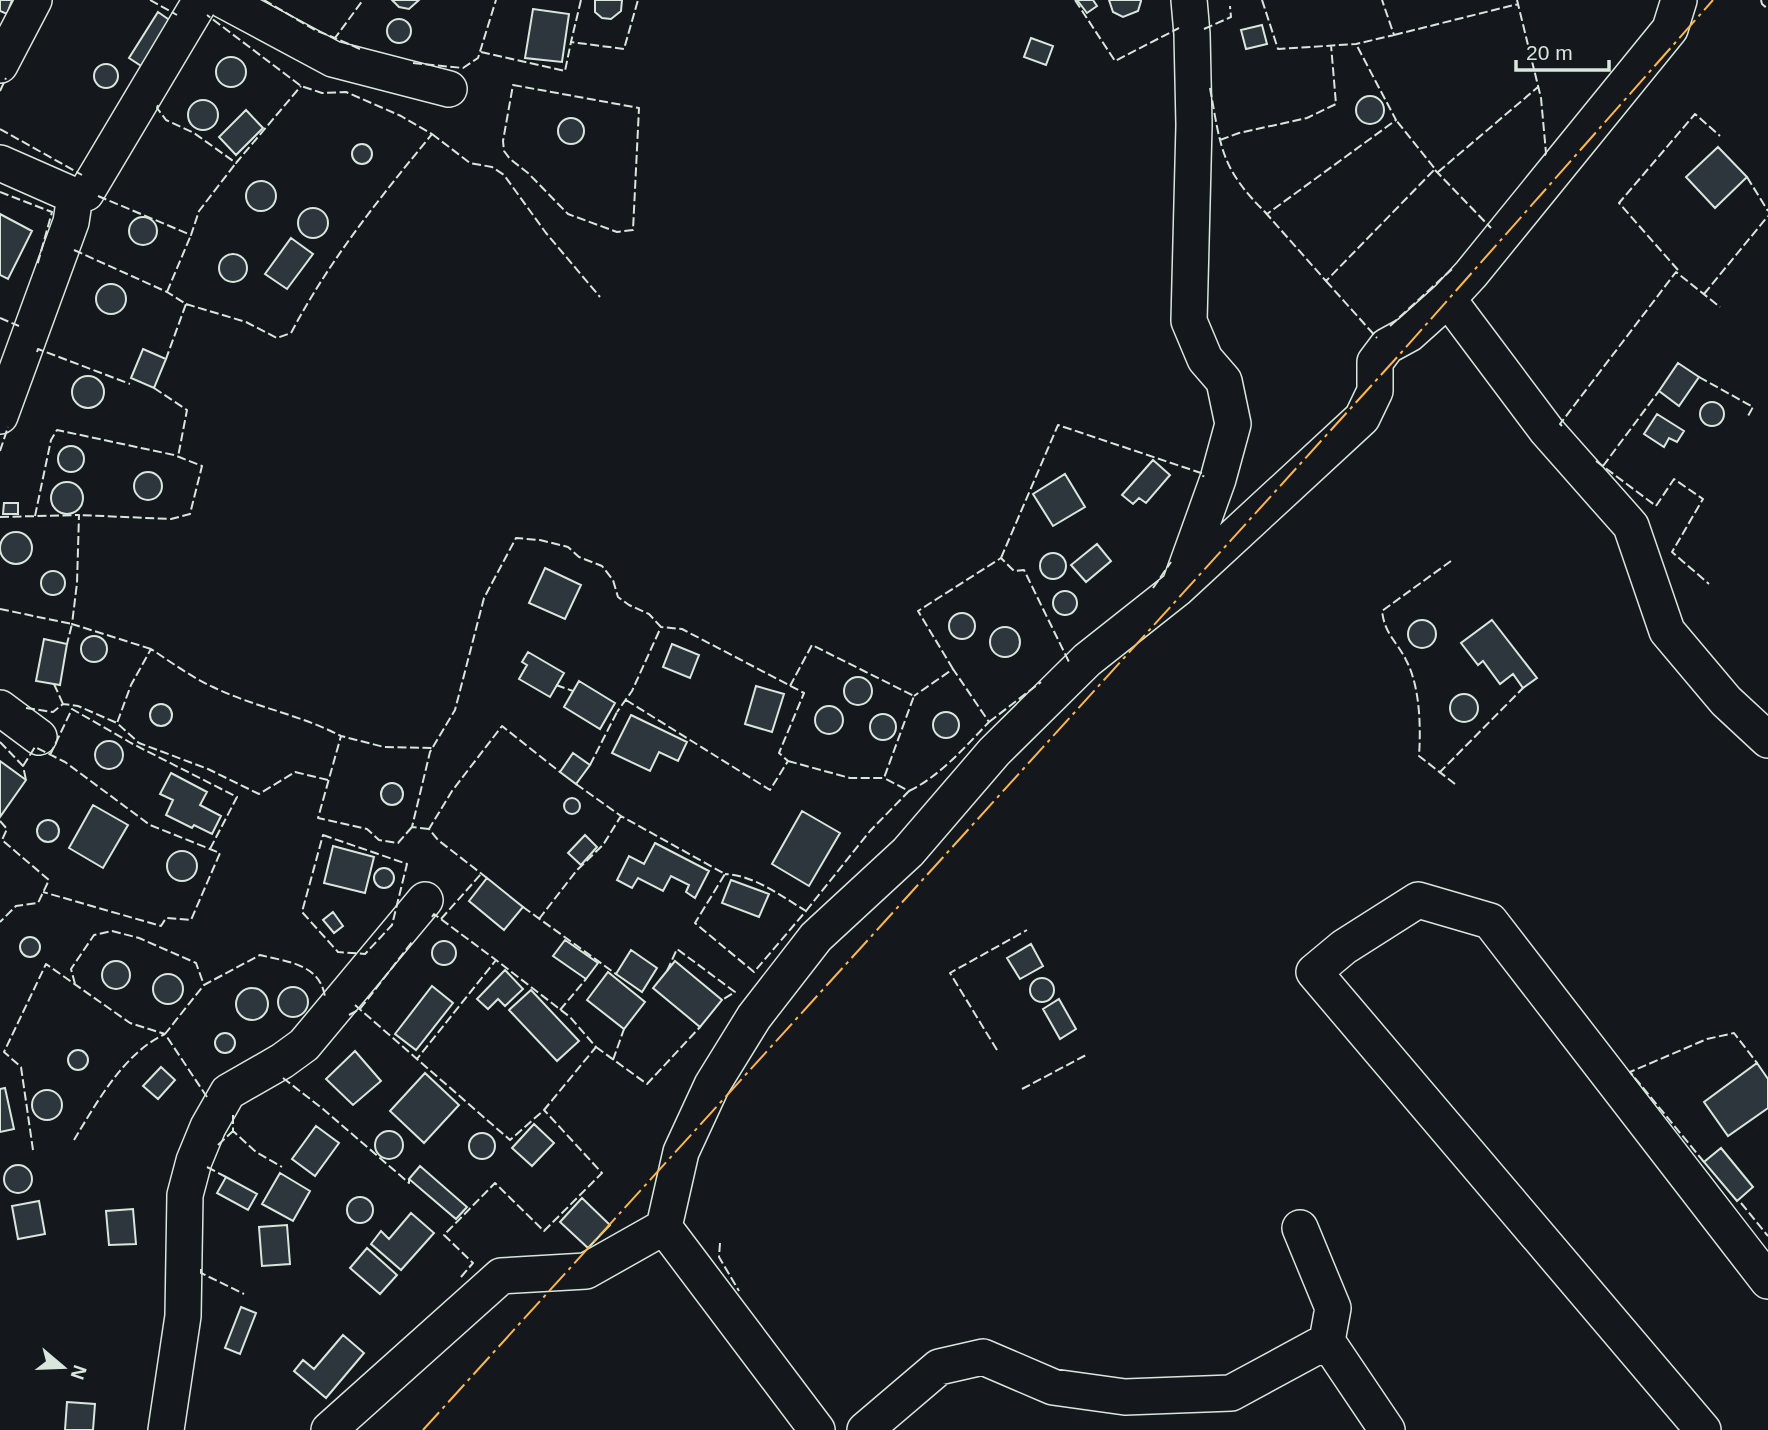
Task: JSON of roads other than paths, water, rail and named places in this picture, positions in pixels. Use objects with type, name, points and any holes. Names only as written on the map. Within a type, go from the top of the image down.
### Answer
[{"type":"street","points":[[0,65],[34,0]]},
{"type":"street","points":[[0,163],[75,196],[86,193],[201,0]]},
{"type":"street","points":[[223,0],[333,59],[449,89]]},
{"type":"street","points":[[1178,588],[1218,479],[1233,424],[1224,381],[1205,359],[1189,321],[1194,125],[1189,0]]},
{"type":"street","points":[[329,1430],[502,1276],[586,1271],[664,1227],[681,1152],[712,1085],[754,1017],[816,937],[908,852],[994,751],[1087,660],[1178,588],[1362,418],[1375,391],[1375,362],[1387,346],[1409,334],[1448,299],[1670,29],[1679,3]]},
{"type":"street","points":[[0,416],[71,222],[75,196]]},
{"type":"street","points":[[1448,299],[1547,431],[1631,526],[1667,631],[1726,701],[1768,740]]},
{"type":"street","points":[[0,708],[39,737]]},
{"type":"street","points":[[166,1430],[183,1316],[185,1195],[194,1161],[208,1127],[228,1092],[304,1045],[425,900]]},
{"type":"street","points":[[1703,1430],[1314,972],[1344,947],[1418,900],[1490,921],[1768,1281]]},
{"type":"street","points":[[664,1227],[817,1430]]},
{"type":"street","points":[[1300,1228],[1333,1308],[1327,1341],[1387,1430]]},
{"type":"street","points":[[865,1430],[939,1367],[983,1357],[1053,1387],[1125,1397],[1231,1393],[1327,1341]]}]
